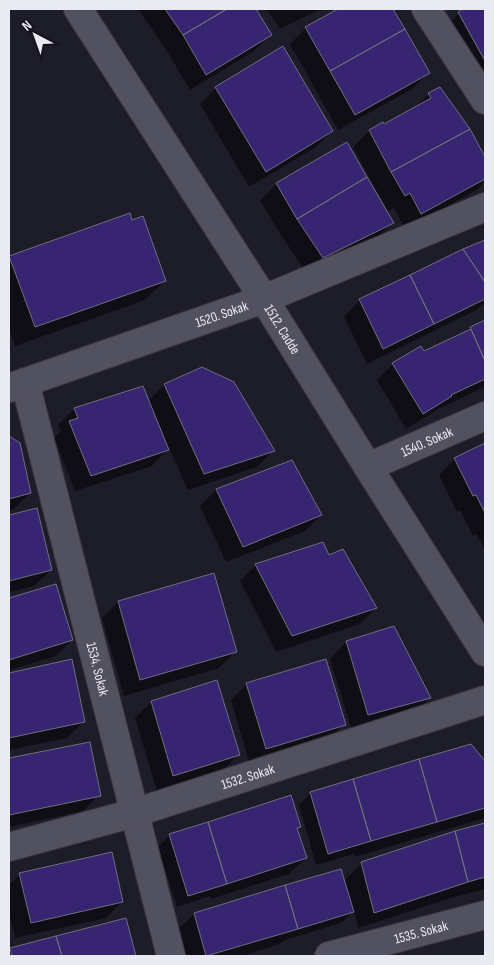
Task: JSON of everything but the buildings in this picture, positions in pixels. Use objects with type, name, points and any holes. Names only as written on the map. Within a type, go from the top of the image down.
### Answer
[{"type":"street","name":"1512. Cadde","points":[[78,9],[264,299],[368,467],[484,646]]},
{"type":"street","points":[[426,9],[485,100]]},
{"type":"street","name":"1520. Sokak","points":[[17,385],[264,299],[485,207]]},
{"type":"street","name":"1534. Sokak","points":[[17,385],[171,956]]},
{"type":"street","name":"1540. Sokak","points":[[368,467],[485,416]]},
{"type":"street","name":"1532. Sokak","points":[[9,847],[134,814],[485,700]]},
{"type":"street","name":"1535. Sokak","points":[[329,956],[485,915]]}]
